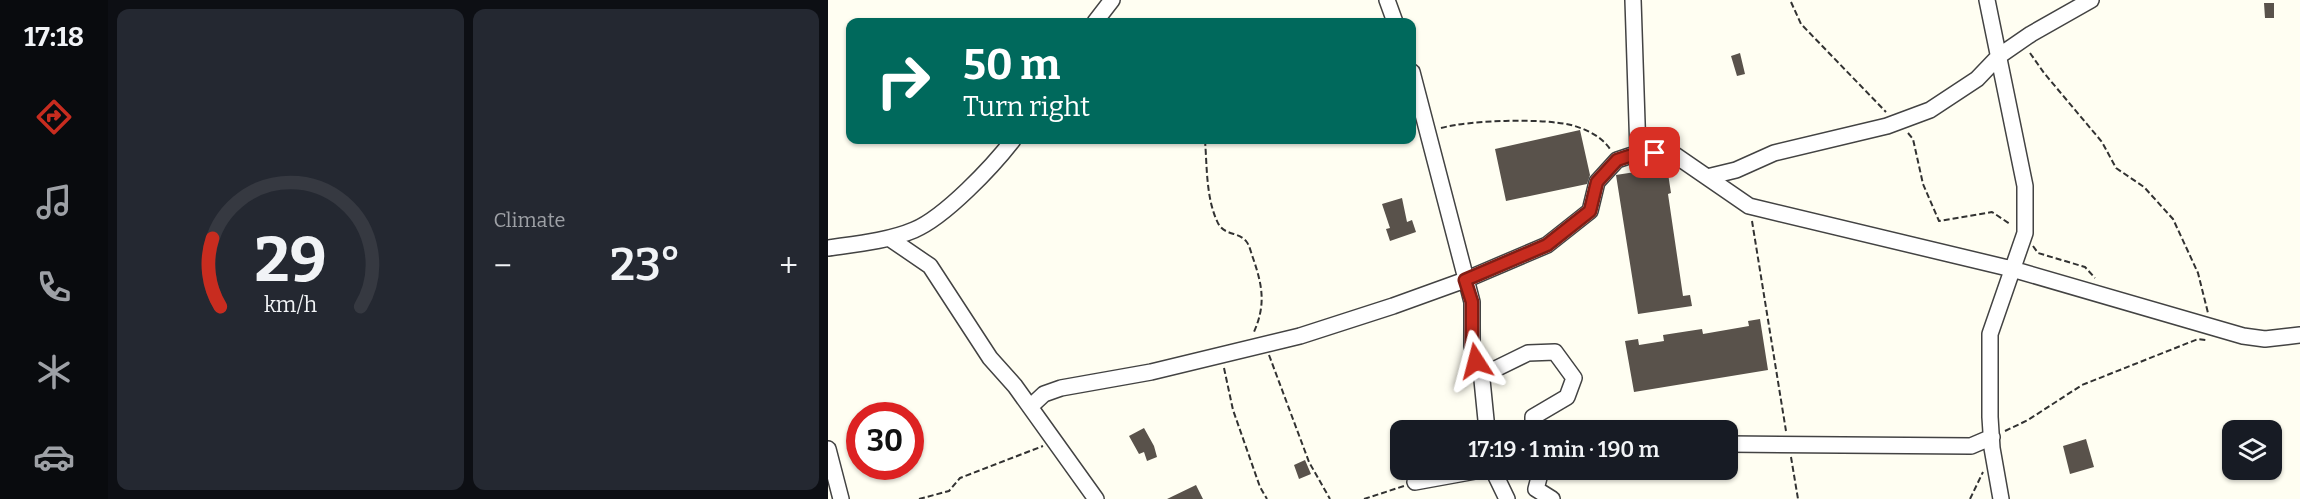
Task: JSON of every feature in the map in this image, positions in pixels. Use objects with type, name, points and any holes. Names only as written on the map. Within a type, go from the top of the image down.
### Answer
[{"type":"street","points":[[1098,18],[1112,0]]},
{"type":"street","points":[[1387,0],[1394,18]]},
{"type":"street","points":[[1634,0],[1636,147],[1638,153]]},
{"type":"street","points":[[1988,0],[2025,186],[2025,233],[1990,334],[1989,380],[1992,437],[2001,499]]},
{"type":"street","points":[[1707,177],[1736,170],[1783,151],[1887,126],[1930,110],[1977,79],[1999,56],[2031,34],[2091,0]]},
{"type":"street","points":[[1416,88],[1472,302],[1472,346],[1481,376],[1486,420]]},
{"type":"street","points":[[828,248],[889,238],[914,230],[934,218],[973,184],[1010,144]]},
{"type":"street","points":[[1030,407],[1044,394],[1061,388],[1151,372],[1329,328],[1465,280],[1547,245],[1590,211],[1597,182],[1617,160],[1638,153],[1672,153],[1749,206],[2012,269],[2243,336],[2265,339],[2300,335]]},
{"type":"street","points":[[889,238],[930,266],[985,351],[1030,407],[1096,499]]},
{"type":"street","points":[[1481,376],[1528,353],[1556,352],[1574,378],[1567,397],[1533,417],[1533,420]]},
{"type":"street","points":[[1738,444],[1971,446],[1992,437]]},
{"type":"street","points":[[828,449],[842,499]]},
{"type":"street","points":[[1415,482],[1426,480]]},
{"type":"street","points":[[1498,480],[1507,499]]},
{"type":"street","points":[[1538,480],[1536,489],[1552,499]]},
{"type":"path","points":[[1791,3],[1801,24],[1892,117]]},
{"type":"path","points":[[2030,53],[2044,74],[2102,142],[2116,168],[2144,188],[2173,219],[2198,273],[2207,312],[2216,318]]},
{"type":"path","points":[[1427,132],[1459,123],[1538,122],[1571,125],[1604,140],[1617,160]]},
{"type":"path","points":[[1906,130],[1913,139],[1923,184],[1939,221],[1992,212],[2025,233],[2038,253],[2085,267],[2100,284]]},
{"type":"path","points":[[1205,144],[1210,195],[1217,222],[1224,232],[1247,242],[1259,277],[1263,300],[1258,324],[1247,348]]},
{"type":"path","points":[[1749,206],[1798,499]]},
{"type":"path","points":[[1992,437],[2028,420],[2082,385],[2198,339],[2208,340]]},
{"type":"path","points":[[1265,344],[1309,462],[1330,499]]},
{"type":"path","points":[[1221,355],[1233,410],[1260,487],[1267,499]]},
{"type":"path","points":[[919,499],[949,490],[960,478],[1047,444],[1050,434]]},
{"type":"path","points":[[1970,499],[1985,467]]},
{"type":"path","points":[[1364,499],[1415,482]]},
{"type":"building","points":[[2264,3],[2274,3],[2274,18],[2265,18]]},
{"type":"building","points":[[1740,53],[1745,74],[1737,76],[1731,56]]},
{"type":"building","points":[[1580,130],[1590,175],[1587,184],[1506,201],[1495,149]]},
{"type":"building","points":[[1667,167],[1671,193],[1668,194],[1683,296],[1690,295],[1692,306],[1638,314],[1616,175]]},
{"type":"building","points":[[1402,198],[1407,222],[1412,220],[1416,232],[1390,241],[1386,229],[1390,228],[1382,204]]},
{"type":"building","points":[[1760,319],[1768,370],[1634,392],[1625,341],[1638,339],[1639,345],[1664,341],[1663,335],[1702,329],[1703,334],[1749,326],[1748,321]]},
{"type":"building","points":[[1144,428],[1157,457],[1147,461],[1144,452],[1139,454],[1129,436]]},
{"type":"building","points":[[2086,439],[2094,467],[2070,474],[2063,446]]},
{"type":"building","points":[[1305,460],[1311,474],[1299,479],[1294,465]]},
{"type":"building","points":[[1196,485],[1203,499],[1167,499]]},
{"type":"route","points":[[1476,361],[1472,346],[1472,302],[1465,280],[1547,245],[1590,211],[1597,182],[1617,160],[1638,153],[1655,153]]}]
